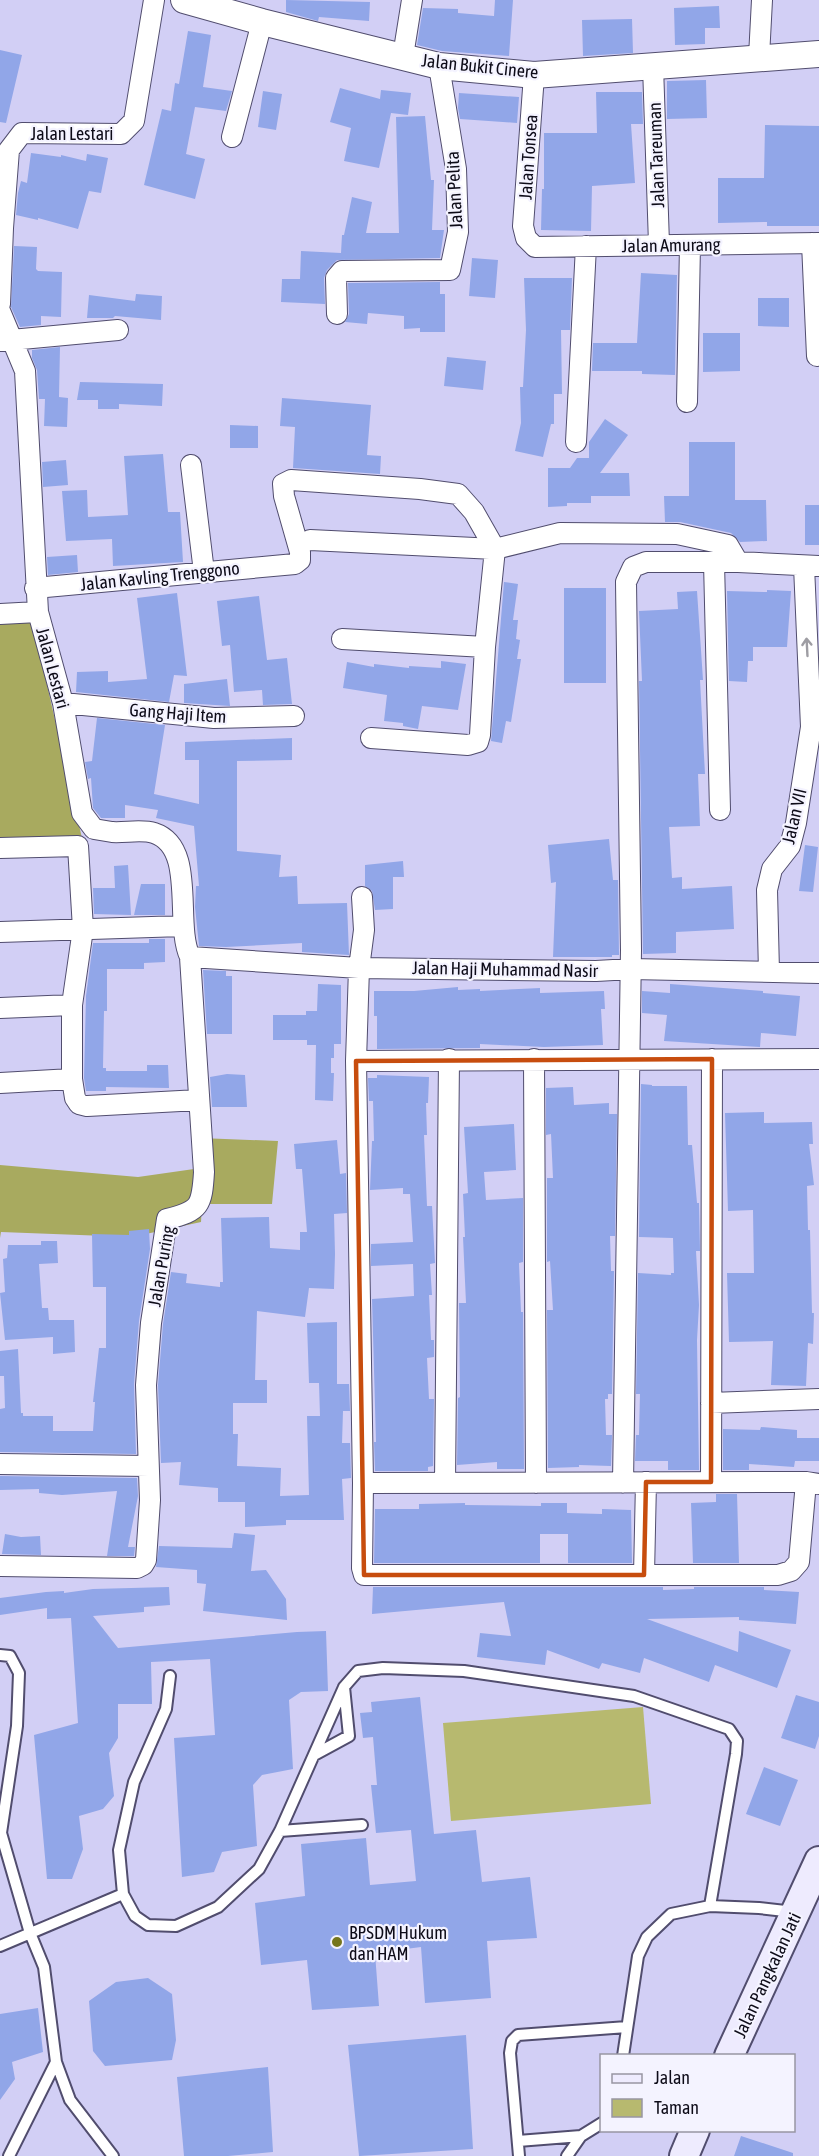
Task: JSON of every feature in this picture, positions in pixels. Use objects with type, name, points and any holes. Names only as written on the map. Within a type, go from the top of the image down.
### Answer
[{"type":"main road","name":"Jalan Pangkalan Jati","points":[[729,2054],[819,1861]]},
{"type":"main road","points":[[684,2156],[694,2132]]},
{"type":"street","name":"Jalan Lestari","points":[[0,304],[9,150],[21,133],[121,134],[134,121],[154,0]]},
{"type":"street","name":"Jalan Bukit Cinere","points":[[184,0],[439,66],[534,75],[819,54]]},
{"type":"street","points":[[403,56],[412,0]]},
{"type":"street","points":[[759,57],[762,0]]},
{"type":"street","points":[[232,137],[262,22]]},
{"type":"street","name":"Jalan Pelita","points":[[337,314],[336,278],[342,271],[450,270],[458,232],[456,169],[439,66]]},
{"type":"street","name":"Jalan Tareuman","points":[[653,66],[659,244]]},
{"type":"street","name":"Jalan Tonsea","points":[[526,238],[523,226],[534,75]]},
{"type":"street","name":"Jalan Amurang","points":[[526,238],[535,247],[815,243]]},
{"type":"street","points":[[815,243],[817,356]]},
{"type":"street","points":[[687,402],[690,244]]},
{"type":"street","points":[[576,442],[586,246]]},
{"type":"street","name":"Jalan Lestari","points":[[0,311],[6,340],[25,371],[38,612],[63,703],[82,813],[94,829],[112,832],[152,832],[166,838],[175,850],[181,870],[182,926],[185,946],[190,957]]},
{"type":"street","points":[[6,340],[118,330]]},
{"type":"street","points":[[191,465],[204,572]]},
{"type":"street","name":"Jalan Kavling Trenggono","points":[[35,588],[295,564],[300,560],[300,552],[284,496],[283,484],[291,480],[420,489],[458,494],[474,512],[495,549]]},
{"type":"street","points":[[310,540],[495,549],[560,533],[677,534],[728,545],[738,562]]},
{"type":"street","points":[[371,738],[468,745],[478,742],[495,549]]},
{"type":"street","points":[[623,1483],[631,969],[626,582],[633,567],[646,562],[738,562],[811,566]]},
{"type":"street","points":[[714,562],[720,810]]},
{"type":"street","name":"Jalan VII","points":[[769,972],[767,890],[772,869],[790,846],[796,823],[811,727],[811,566]]},
{"type":"street","points":[[0,614],[38,612]]},
{"type":"street","points":[[342,639],[485,647]]},
{"type":"street","name":"Gang Haji Item","points":[[63,703],[214,718],[294,716]]},
{"type":"street","name":"Jalan VII","points":[[811,727],[819,707]]},
{"type":"street","points":[[0,848],[78,846],[82,929],[72,1005],[72,1079],[75,1098],[79,1104],[87,1106],[199,1100]]},
{"type":"street","points":[[362,897],[364,930],[359,968],[356,1061],[363,1483],[362,1568],[364,1575],[778,1575],[791,1571],[798,1562],[811,1531],[813,1483],[363,1483]]},
{"type":"street","points":[[0,932],[182,926]]},
{"type":"street","name":"Jalan Haji Muhammad Nasir","points":[[190,957],[359,968],[596,971],[631,969],[819,973]]},
{"type":"street","name":"Jalan Puring","points":[[0,1566],[137,1568],[146,1560],[150,1500],[146,1385],[151,1323],[166,1219],[194,1210],[203,1186],[190,957]]},
{"type":"street","points":[[0,1008],[72,1005]]},
{"type":"street","points":[[445,1483],[449,1059]]},
{"type":"street","points":[[534,1059],[536,1483]]},
{"type":"street","points":[[711,1482],[712,1059]]},
{"type":"street","points":[[356,1061],[819,1059]]},
{"type":"street","points":[[0,1083],[72,1079]]},
{"type":"street","points":[[711,1403],[819,1399]]},
{"type":"street","points":[[0,1464],[148,1466]]},
{"type":"street","points":[[644,1575],[646,1482]]},
{"type":"lane","points":[[0,1655],[10,1656],[19,1673],[17,1726],[1,1833],[30,1933],[44,1967],[56,2062],[70,2100],[113,2156]]},
{"type":"lane","points":[[170,1676],[166,1708],[134,1782],[119,1850],[123,1894],[135,1916],[148,1925],[176,1926],[218,1907],[259,1869],[280,1831],[344,1687],[358,1671],[383,1668],[464,1671],[634,1696],[729,1729],[737,1741],[736,1754],[710,1906]]},
{"type":"lane","points":[[314,1755],[349,1736],[344,1687]]},
{"type":"lane","points":[[280,1831],[362,1825]]},
{"type":"lane","points":[[0,1946],[123,1894]]},
{"type":"lane","points":[[623,2054],[638,1956],[647,1938],[671,1914],[710,1906],[759,1908],[796,1913]]},
{"type":"lane","points":[[519,2156],[510,2053],[512,2041],[518,2036],[627,2027]]},
{"type":"lane","points":[[9,2156],[56,2062]]},
{"type":"lane","points":[[567,2156],[581,2136],[600,2124]]},
{"type":"lane","points":[[518,2141],[581,2136]]},
{"type":"highlighted area","points":[[712,1059],[711,1482],[646,1482],[644,1575],[364,1575],[356,1061]]},
{"type":"green space","points":[[0,619],[32,619],[84,847],[0,847]]},
{"type":"green space","points":[[200,1138],[278,1141],[272,1204],[202,1204],[201,1222],[132,1237],[1,1232],[0,1238],[0,1165],[138,1177],[201,1168]]},
{"type":"green space","points":[[643,1707],[651,1804],[451,1821],[443,1723]]},
{"type":"building","points":[[286,0],[370,2],[369,21],[319,17],[318,21],[286,12]]},
{"type":"building","points":[[495,0],[513,0],[509,56],[442,51],[417,45],[423,8],[458,9],[458,13],[494,16]]},
{"type":"building","points":[[719,6],[720,28],[705,28],[705,44],[675,45],[674,8]]},
{"type":"building","points":[[632,19],[633,53],[583,56],[582,20]]},
{"type":"building","points":[[188,31],[211,35],[203,87],[232,91],[226,111],[195,107],[186,154],[205,159],[195,199],[144,185],[162,109],[171,111],[175,83],[179,84]]},
{"type":"building","points":[[0,50],[22,55],[6,123],[0,122]]},
{"type":"building","points":[[706,80],[707,118],[667,119],[667,81]]},
{"type":"building","points":[[340,88],[380,99],[381,90],[411,93],[408,115],[391,113],[379,168],[344,161],[351,128],[330,122]]},
{"type":"building","points":[[263,91],[282,94],[276,130],[258,127]]},
{"type":"building","points":[[596,92],[642,92],[643,124],[631,124],[635,183],[592,186],[591,231],[541,230],[544,133],[597,133]]},
{"type":"building","points":[[459,93],[519,97],[517,123],[460,119]]},
{"type":"building","points":[[425,116],[431,180],[434,180],[432,230],[444,230],[440,258],[337,260],[327,270],[324,278],[325,304],[281,302],[282,279],[300,279],[301,251],[341,253],[342,235],[344,235],[352,197],[372,202],[366,233],[399,233],[396,117]]},
{"type":"building","points":[[765,125],[819,126],[819,226],[767,226],[767,222],[718,223],[718,178],[764,178]]},
{"type":"building","points":[[31,153],[61,157],[61,155],[86,161],[87,154],[108,158],[101,193],[89,191],[78,229],[38,218],[38,220],[16,215],[18,193],[21,181],[27,183]]},
{"type":"building","points":[[14,246],[37,247],[36,269],[38,271],[62,272],[61,317],[41,316],[41,325],[20,327],[11,307]]},
{"type":"building","points":[[472,258],[498,260],[495,298],[469,296]]},
{"type":"building","points":[[641,273],[677,275],[675,375],[642,374],[642,371],[592,371],[593,343],[637,343]]},
{"type":"building","points":[[524,278],[572,278],[570,330],[561,330],[562,394],[554,394],[554,424],[551,424],[543,457],[515,451],[521,423],[520,387],[523,387],[526,330]]},
{"type":"building","points":[[440,282],[440,294],[445,294],[445,332],[420,332],[420,328],[404,329],[404,316],[368,313],[367,324],[345,322],[349,314],[348,283]]},
{"type":"building","points":[[136,294],[162,296],[161,320],[115,316],[113,318],[87,318],[89,295],[135,301]]},
{"type":"building","points":[[758,298],[789,298],[789,327],[758,326]]},
{"type":"building","points":[[703,333],[740,333],[740,371],[703,372]]},
{"type":"building","points":[[60,347],[59,397],[68,398],[67,427],[44,426],[45,399],[39,399],[37,370],[32,358],[32,350]]},
{"type":"building","points":[[447,357],[486,361],[483,390],[444,386]]},
{"type":"building","points":[[80,382],[163,384],[162,406],[119,404],[119,409],[98,409],[98,400],[77,400]]},
{"type":"building","points":[[282,398],[371,405],[367,455],[381,456],[380,474],[293,468],[295,427],[280,426]]},
{"type":"building","points":[[605,419],[628,435],[600,473],[629,473],[630,496],[591,496],[591,503],[567,503],[567,506],[548,507],[548,468],[570,468],[577,458],[589,458],[589,442]]},
{"type":"building","points":[[230,425],[258,426],[258,448],[230,448]]},
{"type":"building","points":[[689,442],[735,442],[735,500],[766,500],[767,541],[740,542],[731,533],[680,522],[665,522],[664,496],[689,496]]},
{"type":"building","points":[[163,454],[168,512],[180,512],[183,562],[113,566],[112,539],[66,541],[62,491],[87,490],[88,517],[128,515],[124,456]]},
{"type":"building","points":[[66,460],[68,485],[43,487],[42,462]]},
{"type":"building","points":[[805,505],[819,505],[819,545],[805,545]]},
{"type":"building","points":[[77,555],[78,572],[48,575],[47,557]]},
{"type":"building","points":[[504,582],[518,584],[513,620],[518,620],[516,639],[520,640],[517,659],[521,659],[511,722],[506,721],[502,743],[491,741]]},
{"type":"building","points":[[564,588],[606,588],[606,683],[564,683]]},
{"type":"building","points":[[767,590],[791,591],[787,647],[753,647],[753,661],[748,661],[747,682],[729,681],[727,591],[767,592]]},
{"type":"building","points":[[697,591],[703,680],[700,680],[705,774],[698,774],[700,826],[669,827],[672,878],[682,877],[682,889],[732,886],[734,929],[676,932],[676,953],[643,954],[639,681],[642,681],[639,611],[678,609],[677,592]]},
{"type":"building","points":[[177,593],[187,676],[174,675],[169,702],[76,692],[77,672],[108,671],[108,682],[147,679],[137,598]]},
{"type":"building","points":[[259,596],[267,660],[287,658],[292,704],[263,705],[262,690],[234,692],[230,645],[222,646],[217,601]]},
{"type":"building","points":[[441,661],[466,664],[458,710],[422,706],[418,729],[403,726],[403,723],[384,721],[387,695],[343,688],[347,662],[374,667],[374,664],[409,668],[409,666],[441,668]]},
{"type":"building","points":[[227,679],[230,706],[184,703],[184,684]]},
{"type":"building","points":[[97,718],[165,725],[154,794],[199,804],[199,760],[185,760],[185,742],[292,738],[292,760],[237,761],[237,851],[281,855],[279,877],[297,876],[298,904],[347,903],[349,955],[302,952],[302,943],[199,946],[195,907],[196,886],[199,886],[194,826],[156,818],[158,810],[125,805],[125,818],[101,818],[93,808],[91,778],[88,779],[85,762],[92,761]]},
{"type":"building","points":[[609,839],[613,880],[618,880],[619,955],[553,957],[556,882],[551,883],[548,845]]},
{"type":"building","points":[[805,845],[818,847],[813,892],[799,891]]},
{"type":"building","points":[[403,861],[404,877],[393,877],[393,909],[375,910],[372,891],[365,886],[365,865]]},
{"type":"building","points":[[128,865],[131,915],[94,914],[93,888],[115,888],[114,866]]},
{"type":"building","points":[[141,884],[165,884],[165,915],[134,915]]},
{"type":"building","points":[[149,939],[165,939],[165,962],[144,963],[144,969],[107,969],[103,1068],[106,1068],[106,1071],[147,1071],[147,1065],[168,1065],[169,1088],[106,1087],[106,1091],[86,1091],[84,1078],[86,996],[93,943],[149,943]]},
{"type":"building","points":[[203,970],[226,971],[226,976],[232,976],[232,1034],[207,1034]]},
{"type":"building","points":[[318,984],[341,985],[341,1044],[334,1044],[334,1058],[331,1058],[331,1073],[334,1073],[333,1101],[315,1100],[316,1045],[307,1045],[307,1040],[273,1040],[273,1015],[306,1015],[306,1011],[317,1011]]},
{"type":"building","points":[[670,984],[800,996],[796,1036],[761,1033],[760,1047],[664,1041],[667,1015],[642,1013],[642,991],[670,993]]},
{"type":"building","points":[[458,987],[458,990],[480,989],[480,991],[540,988],[540,993],[604,991],[605,1009],[601,1009],[603,1045],[544,1047],[480,1044],[480,1048],[377,1049],[374,991],[414,991]]},
{"type":"building","points":[[227,1074],[245,1075],[247,1107],[212,1107],[210,1077]]},
{"type":"building","points":[[377,1075],[429,1077],[428,1103],[426,1103],[427,1135],[424,1135],[427,1206],[432,1206],[435,1263],[430,1264],[432,1295],[429,1295],[434,1357],[427,1358],[429,1399],[434,1399],[433,1466],[428,1467],[428,1471],[375,1471],[372,1299],[414,1296],[413,1264],[371,1266],[371,1244],[413,1242],[410,1194],[403,1194],[403,1188],[370,1190],[372,1141],[374,1141],[373,1101],[369,1101],[368,1078],[377,1078]]},
{"type":"building","points":[[641,1084],[687,1086],[688,1145],[692,1145],[697,1203],[699,1203],[700,1251],[696,1251],[699,1305],[697,1340],[699,1470],[668,1470],[668,1461],[635,1461],[636,1435],[639,1435],[640,1394],[636,1394],[638,1273],[671,1275],[674,1273],[673,1238],[639,1237]]},
{"type":"building","points":[[573,1087],[574,1105],[609,1103],[609,1114],[617,1114],[615,1236],[610,1236],[611,1271],[614,1271],[612,1394],[608,1394],[608,1399],[605,1399],[606,1435],[612,1435],[611,1466],[579,1465],[579,1467],[548,1468],[547,1310],[553,1310],[550,1261],[547,1262],[547,1178],[553,1178],[551,1134],[546,1135],[546,1088]]},
{"type":"building","points":[[764,1112],[764,1123],[812,1122],[813,1144],[809,1144],[814,1185],[807,1186],[812,1313],[814,1313],[813,1344],[808,1343],[806,1386],[771,1385],[773,1341],[729,1342],[727,1273],[754,1273],[753,1210],[728,1211],[725,1113]]},
{"type":"building","points":[[514,1124],[516,1170],[484,1172],[486,1200],[523,1198],[523,1262],[519,1263],[521,1312],[523,1312],[524,1469],[497,1469],[497,1462],[457,1465],[458,1398],[460,1397],[459,1303],[466,1303],[463,1194],[468,1193],[464,1127]]},
{"type":"building","points":[[337,1140],[340,1174],[346,1173],[347,1213],[334,1214],[334,1289],[309,1288],[305,1317],[257,1311],[255,1380],[267,1380],[267,1403],[233,1403],[233,1434],[238,1434],[237,1466],[281,1468],[280,1496],[309,1495],[307,1416],[320,1416],[319,1383],[309,1383],[307,1323],[337,1322],[337,1384],[349,1384],[350,1411],[343,1411],[342,1443],[350,1443],[351,1478],[342,1479],[344,1520],[286,1520],[286,1525],[245,1527],[245,1502],[218,1502],[218,1488],[179,1485],[181,1462],[161,1463],[158,1385],[163,1324],[171,1272],[187,1274],[186,1283],[220,1287],[220,1282],[223,1282],[221,1218],[269,1217],[270,1248],[300,1250],[300,1232],[307,1232],[302,1169],[296,1169],[294,1144]]},
{"type":"building","points":[[149,1229],[150,1249],[139,1321],[134,1384],[136,1454],[0,1452],[0,1409],[5,1408],[4,1376],[0,1376],[0,1351],[18,1349],[23,1416],[53,1416],[53,1431],[93,1431],[95,1402],[93,1402],[99,1348],[106,1348],[106,1287],[93,1287],[92,1234],[129,1235],[129,1231]]},
{"type":"building","points":[[41,1241],[57,1241],[58,1263],[39,1264],[42,1308],[48,1308],[49,1320],[74,1320],[75,1352],[53,1354],[53,1337],[5,1340],[0,1293],[5,1292],[3,1259],[7,1258],[8,1245],[41,1245]]},
{"type":"building","points":[[761,1427],[797,1430],[797,1438],[819,1438],[819,1461],[795,1461],[794,1467],[749,1464],[749,1470],[723,1470],[723,1429],[760,1430]]},
{"type":"building","points":[[0,1476],[137,1478],[138,1496],[128,1547],[135,1547],[134,1556],[107,1556],[117,1491],[62,1495],[39,1493],[39,1489],[0,1490]]},
{"type":"building","points":[[716,1494],[737,1494],[739,1563],[693,1563],[691,1503],[716,1502]]},
{"type":"building","points":[[465,1503],[465,1505],[541,1506],[541,1503],[567,1503],[567,1513],[602,1514],[602,1509],[631,1510],[632,1563],[568,1563],[568,1534],[540,1534],[540,1563],[374,1563],[375,1509],[419,1509],[419,1504]]},
{"type":"building","points":[[234,1533],[255,1535],[251,1571],[266,1570],[286,1599],[287,1620],[203,1611],[206,1584],[197,1583],[197,1570],[156,1567],[159,1546],[232,1548]]},
{"type":"building","points":[[5,1534],[21,1537],[40,1536],[41,1555],[2,1554]]},
{"type":"building","points":[[169,1587],[170,1605],[144,1607],[144,1612],[93,1616],[118,1648],[326,1631],[328,1691],[301,1692],[289,1700],[293,1769],[262,1775],[253,1785],[257,1846],[222,1852],[214,1872],[182,1877],[174,1738],[215,1735],[210,1659],[151,1662],[152,1704],[118,1704],[118,1738],[109,1753],[114,1796],[103,1809],[79,1816],[83,1849],[72,1879],[47,1879],[34,1735],[78,1723],[71,1618],[47,1619],[47,1608],[0,1615],[0,1598],[46,1592]]},
{"type":"building","points":[[373,1587],[663,1587],[663,1590],[694,1589],[694,1587],[764,1587],[764,1590],[799,1592],[796,1624],[739,1620],[739,1617],[647,1619],[738,1652],[739,1631],[791,1650],[777,1688],[715,1665],[709,1682],[644,1658],[640,1673],[602,1663],[599,1669],[547,1650],[545,1665],[477,1657],[480,1633],[511,1636],[504,1602],[372,1614]]},
{"type":"building","points":[[796,1695],[819,1702],[819,1736],[815,1749],[781,1738]]},
{"type":"building","points":[[420,1697],[434,1834],[476,1830],[482,1882],[530,1877],[537,1938],[487,1941],[491,1998],[425,2003],[421,1947],[375,1953],[379,2006],[312,2010],[307,1960],[261,1965],[255,1903],[305,1896],[301,1844],[366,1838],[370,1885],[416,1881],[411,1830],[376,1833],[371,1785],[377,1785],[373,1737],[363,1738],[360,1713],[372,1712],[371,1702]]},
{"type":"building","points":[[764,1767],[798,1780],[780,1826],[746,1814]]},
{"type":"building","points":[[148,1978],[172,1994],[176,2040],[172,2060],[105,2066],[93,2051],[89,2001],[116,1982]]},
{"type":"building","points":[[38,2008],[43,2052],[12,2062],[15,2079],[0,2100],[0,2014]]},
{"type":"building","points":[[466,2035],[473,2149],[359,2156],[348,2045]]},
{"type":"building","points":[[268,2067],[273,2152],[228,2156],[184,2156],[177,2077]]},
{"type":"building","points":[[741,2136],[793,2153],[793,2156],[734,2156]]},
{"type":"place","name":"BPSDM Hukum dan HAM","points":[[337,1942]]}]
